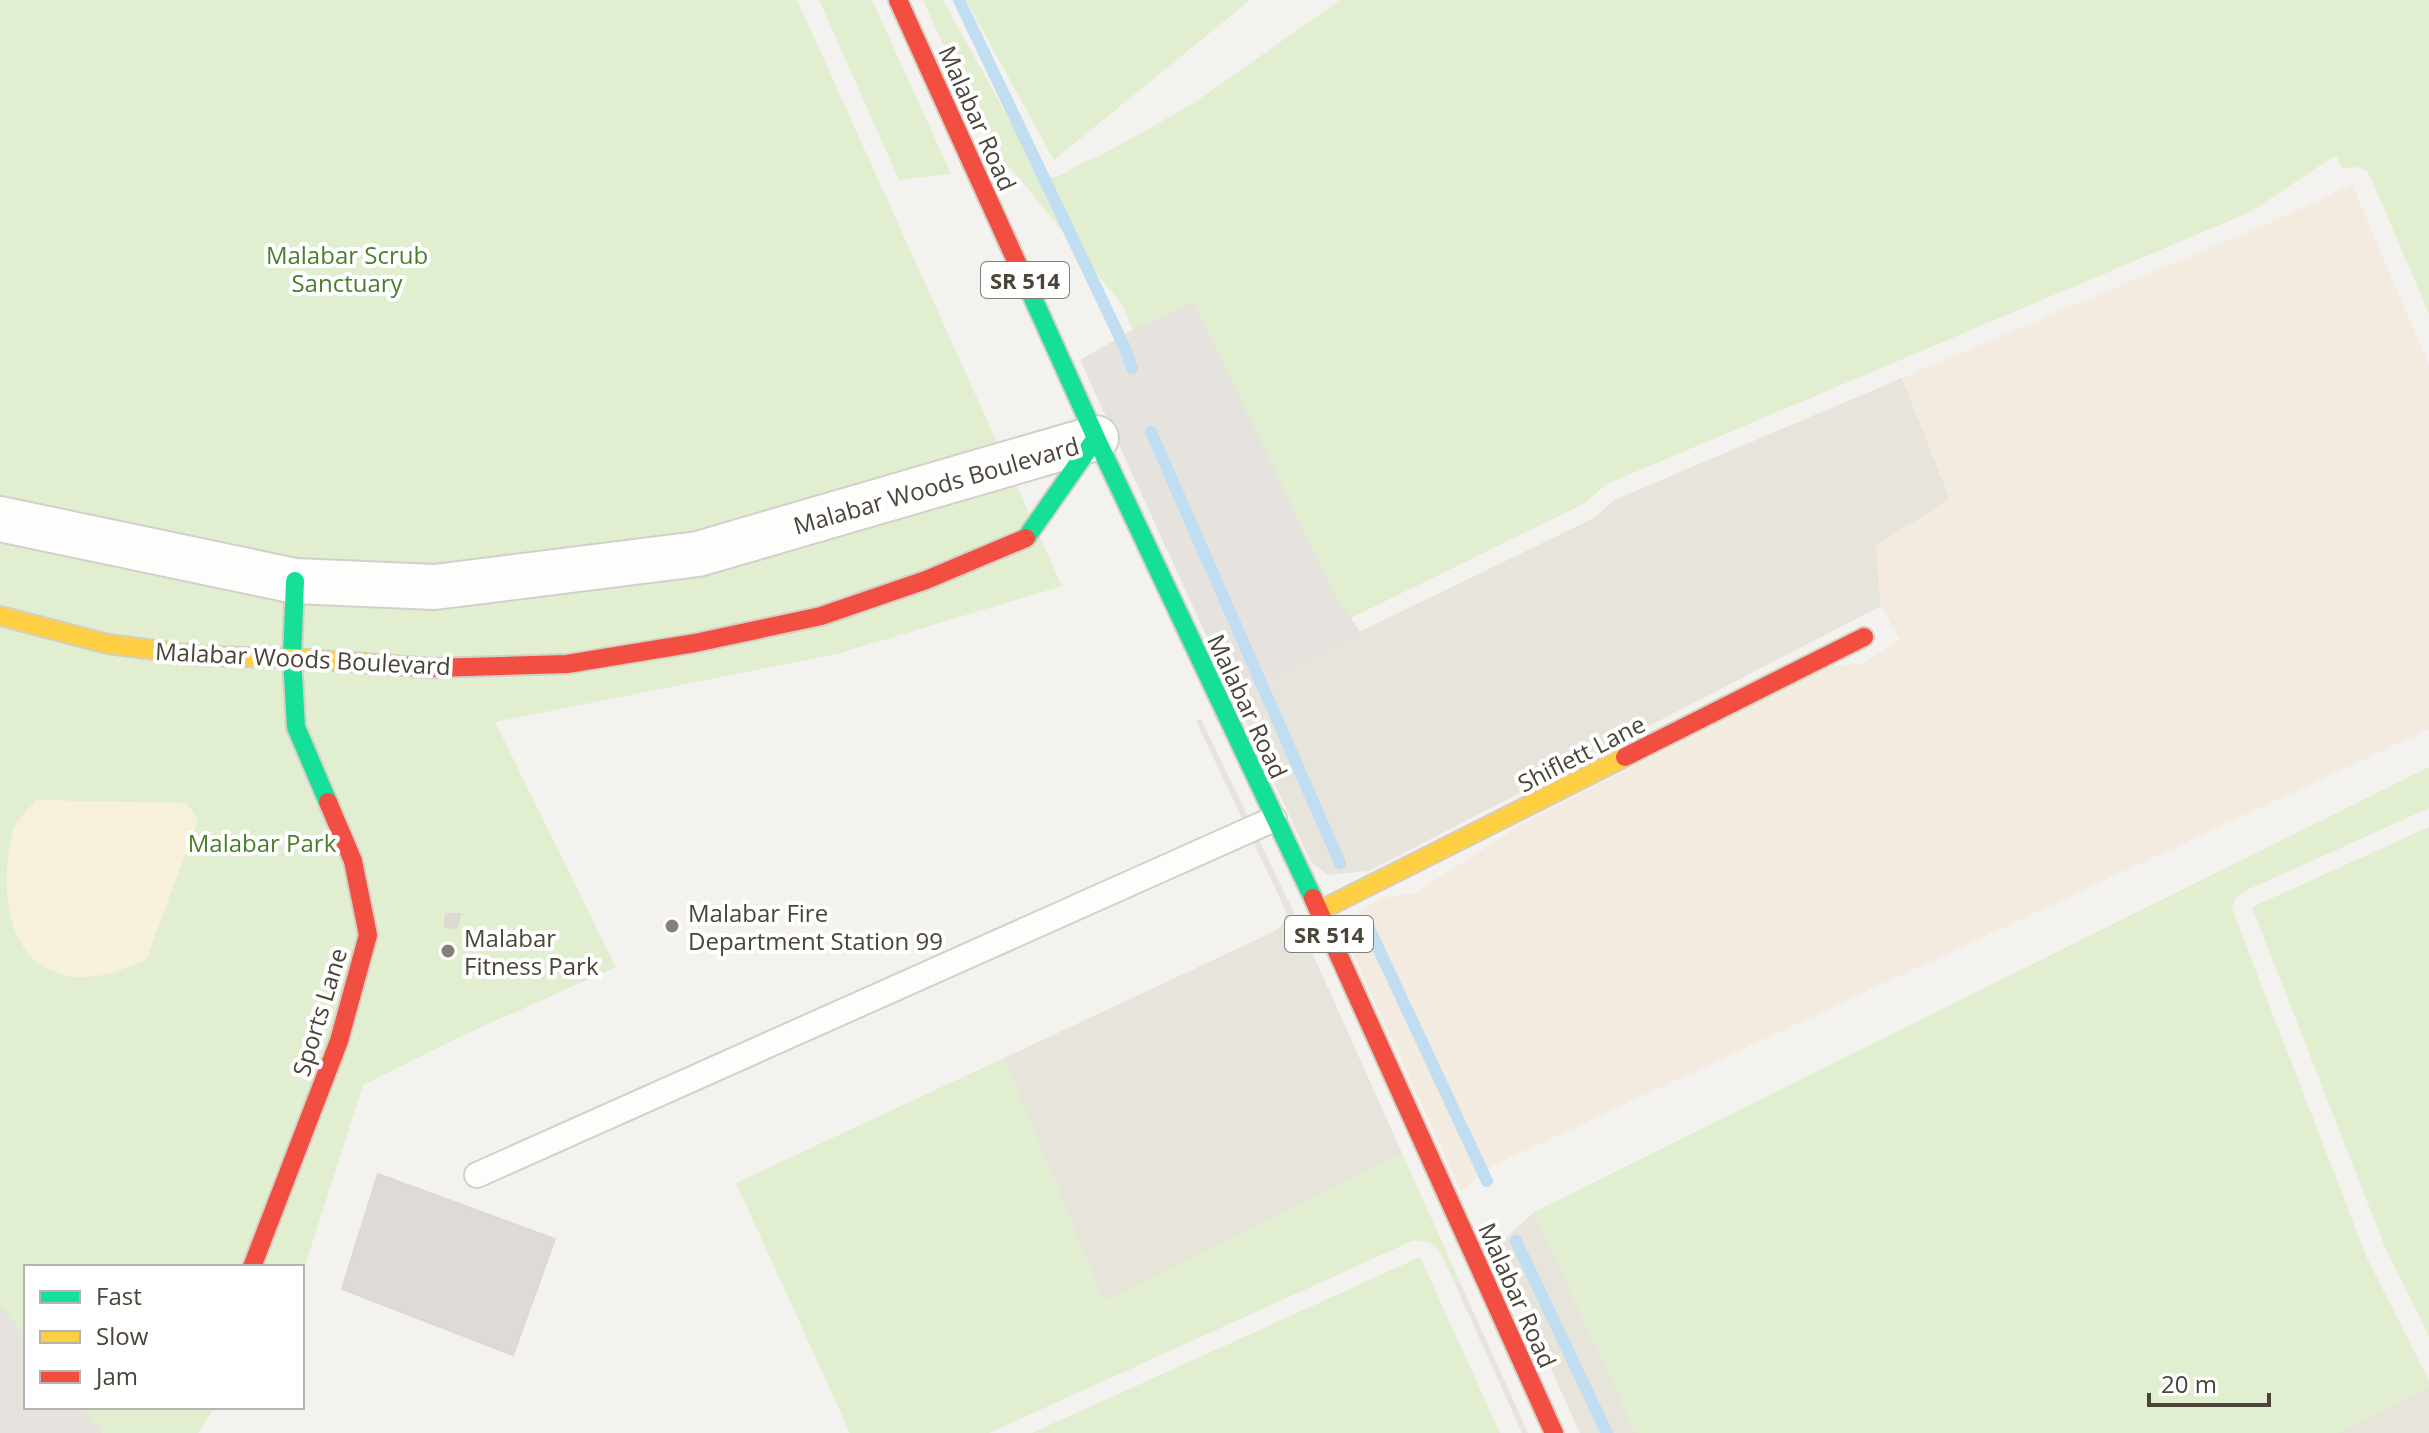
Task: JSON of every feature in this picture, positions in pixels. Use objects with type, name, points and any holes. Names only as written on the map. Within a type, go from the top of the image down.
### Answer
[{"type":"street","name":"Malabar Road","points":[[898,0],[1096,438],[1319,911],[1554,1433]]},
{"type":"street","name":"Malabar Woods Boulevard","points":[[0,519],[295,581],[435,587],[698,554],[1096,438]]},
{"type":"street","name":"Malabar Woods Boulevard","points":[[0,616],[108,644],[201,656],[292,658],[433,668],[567,664],[695,643],[821,616],[926,580],[1027,538],[1096,438]]},
{"type":"street","name":"Sports Lane","points":[[253,1265],[339,1041],[368,935],[353,861],[296,727],[292,658],[295,581]]},
{"type":"street","name":"Shiflett Lane","points":[[1319,911],[1864,637]]},
{"type":"lane","points":[[477,1175],[1274,819]]},
{"type":"shaded area","points":[[2352,184],[2429,365],[2429,729],[1490,1167],[1461,1190],[1347,941],[1348,920],[1381,898],[1415,893],[1525,822],[1828,667],[1863,663],[1900,640],[1881,606],[1876,546],[1950,499],[1902,378],[2283,217]]},
{"type":"shaded area","points":[[1194,302],[1333,591],[1360,632],[1234,696],[1080,360],[1134,329]]},
{"type":"shaded area","points":[[1902,378],[1950,499],[1877,545],[1881,606],[1369,871],[1328,875],[1311,862],[1234,696],[1293,664],[1594,518],[1614,500]]},
{"type":"shaded area","points":[[1201,719],[1298,921],[1402,1153],[1104,1301],[1004,1058],[1273,932],[1283,924],[1284,907],[1196,721]]},
{"type":"shaded area","points":[[1534,1212],[1636,1433],[1580,1433],[1496,1247]]},
{"type":"shaded area","points":[[1459,1280],[1528,1433],[1522,1433],[1455,1284]]},
{"type":"shaded area","points":[[0,1305],[24,1335],[24,1409],[84,1409],[102,1433],[0,1433]]},
{"type":"shaded area","points":[[2429,1387],[2429,1433],[2339,1433]]},
{"type":"green space","points":[[0,0],[797,0],[1062,586],[837,654],[495,722],[616,967],[468,1033],[363,1085],[304,1269],[304,1265],[24,1265],[24,1409],[214,1409],[198,1433],[0,1433]]},
{"type":"green space","points":[[819,0],[872,0],[951,174],[899,180]]},
{"type":"green space","points":[[923,0],[943,0],[1037,170],[1052,177],[1094,159],[1191,105],[1340,0],[2429,0],[2429,314],[2370,176],[2361,168],[2342,169],[2336,155],[2250,212],[1607,484],[1583,504],[1233,676],[1181,450],[1123,306],[1011,168],[1000,169]]},
{"type":"green space","points":[[966,0],[1250,0],[1054,160]]},
{"type":"green space","points":[[2429,767],[2429,808],[2245,891],[2235,899],[2232,909],[2367,1258],[2429,1381],[2429,1387],[2339,1433],[1636,1433],[1534,1212]]},
{"type":"green space","points":[[2429,827],[2429,1336],[2386,1250],[2252,907]]},
{"type":"green space","points":[[1004,1058],[1104,1300],[1402,1153],[1459,1280],[1455,1284],[1435,1247],[1422,1241],[1412,1241],[989,1433],[850,1433],[736,1183]]},
{"type":"green space","points":[[1420,1257],[1500,1433],[1032,1433]]},
{"type":"sand","points":[[36,800],[187,803],[198,821],[146,960],[108,974],[79,977],[47,968],[30,956],[18,938],[11,918],[7,873],[13,829]]},
{"type":"building","points":[[446,914],[460,914],[457,928],[445,927]]},
{"type":"building","points":[[378,1174],[555,1239],[513,1355],[342,1289]]},
{"type":"waterway","points":[[959,0],[1132,368]]},
{"type":"waterway","points":[[1151,432],[1340,863]]},
{"type":"waterway","points":[[1367,924],[1487,1181]]},
{"type":"waterway","points":[[1516,1241],[1607,1433]]},
{"type":"traffic: fast","points":[[1028,287],[1313,898]]},
{"type":"traffic: fast","points":[[1026,538],[1096,438]]},
{"type":"traffic: fast","points":[[295,581],[292,658],[296,727],[328,802]]},
{"type":"traffic: slow","points":[[0,616],[108,644],[201,656],[391,665]]},
{"type":"traffic: slow","points":[[1319,911],[1625,757]]},
{"type":"traffic: jam","points":[[898,0],[1028,287]]},
{"type":"traffic: jam","points":[[391,665],[433,668],[567,664],[695,643],[821,616],[926,580],[1026,538]]},
{"type":"traffic: jam","points":[[1625,757],[1864,637]]},
{"type":"traffic: jam","points":[[253,1265],[339,1041],[368,935],[353,861],[328,802]]},
{"type":"traffic: jam","points":[[1313,898],[1554,1433]]},
{"type":"place","name":"Malabar Fire Department Station 99","points":[[672,926]]},
{"type":"place","name":"Malabar Fitness Park","points":[[448,951]]},
{"type":"park label","name":"Malabar Scrub Sanctuary","points":[[347,268]]},
{"type":"park label","name":"Malabar Park","points":[[262,842]]}]
